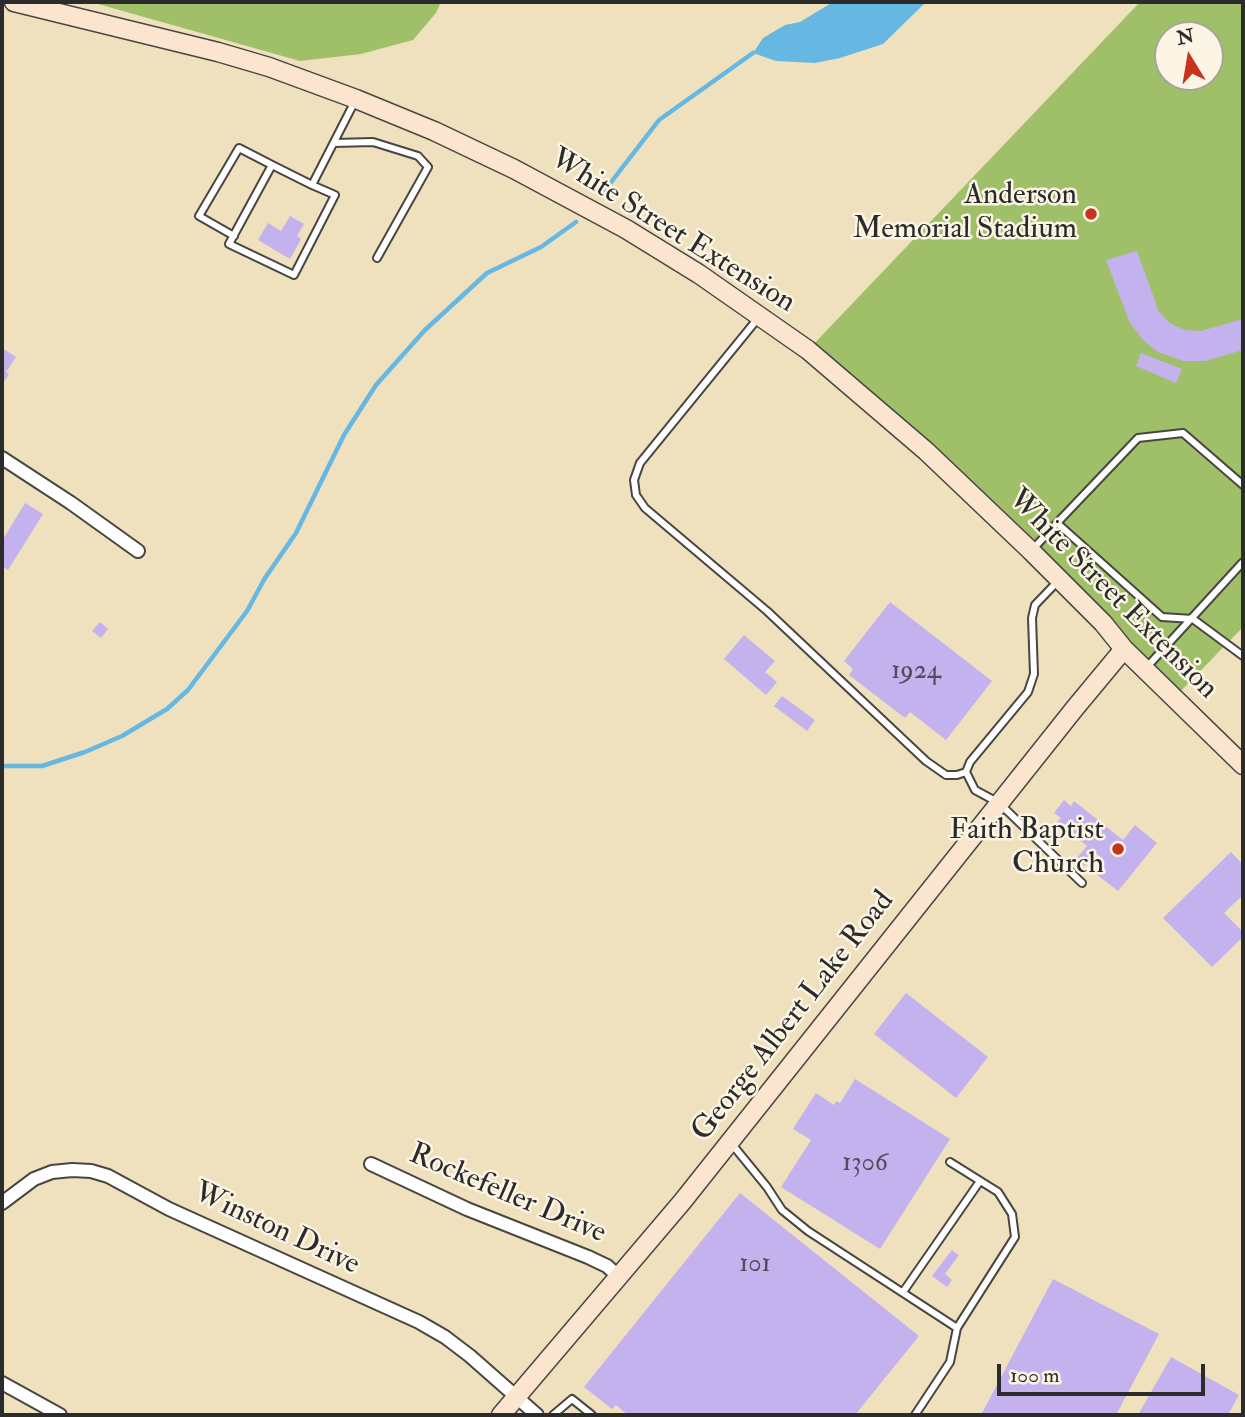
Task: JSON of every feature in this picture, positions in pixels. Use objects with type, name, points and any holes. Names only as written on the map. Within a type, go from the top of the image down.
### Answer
[{"type":"street","name":"White Street Extension","points":[[15,2],[218,52],[270,67],[356,99],[446,137],[588,207],[699,274],[760,315],[848,383],[926,451],[1031,551],[1103,623],[1124,649],[1243,765]]},
{"type":"street","points":[[2,458],[138,551]]},
{"type":"street","name":"George Albert Lake Road","points":[[501,1415],[730,1143],[1124,649]]},
{"type":"street","name":"Rockefeller Drive","points":[[371,1164],[467,1209],[588,1257],[607,1266],[619,1277]]},
{"type":"street","name":"Winston Drive","points":[[2,1203],[34,1179],[52,1172],[72,1170],[108,1176],[169,1209],[419,1322],[470,1356],[537,1415]]},
{"type":"street","points":[[2,1383],[60,1415]]},
{"type":"lane","points":[[313,185],[356,99]]},
{"type":"lane","points":[[334,143],[373,142],[418,156],[428,167],[377,258]]},
{"type":"lane","points":[[234,236],[199,216],[239,148],[335,195],[294,275],[229,244],[234,236],[272,165]]},
{"type":"lane","points":[[760,315],[640,463],[634,480],[636,495],[645,508],[767,611],[926,761],[946,775],[966,772],[971,762],[1028,692],[1034,674],[1032,618],[1035,605],[1059,580]]},
{"type":"lane","points":[[1031,551],[1138,438],[1182,432],[1243,485]]},
{"type":"lane","points":[[1057,523],[1162,617],[1193,619],[1243,656]]},
{"type":"lane","points":[[1145,669],[1243,562]]},
{"type":"lane","points":[[966,772],[975,790],[999,803],[1082,883]]},
{"type":"lane","points":[[730,1143],[767,1187],[782,1210],[808,1231],[957,1328]]},
{"type":"lane","points":[[915,1415],[950,1362],[957,1328],[1016,1237],[1012,1213],[998,1192],[950,1161]]},
{"type":"lane","points":[[903,1292],[980,1181]]},
{"type":"lane","points":[[553,1415],[572,1399],[592,1415]]},
{"type":"green space","points":[[91,2],[441,2],[436,13],[413,40],[361,54],[300,61]]},
{"type":"green space","name":"Anderson Memorial Stadium","points":[[1140,2],[1243,2],[1243,627],[1175,697],[808,350]]},
{"type":"water","points":[[833,2],[926,2],[883,44],[840,58],[815,63],[776,61],[753,53],[763,38],[785,25],[800,22]]},
{"type":"building","points":[[290,216],[304,224],[297,236],[301,239],[290,259],[258,240],[268,223],[281,231]]},
{"type":"building","points":[[1137,251],[1159,312],[1171,324],[1185,330],[1201,331],[1243,319],[1243,350],[1205,361],[1183,361],[1158,352],[1144,341],[1130,323],[1106,260]]},
{"type":"building","points":[[2,348],[16,357],[6,372],[9,374],[2,385]]},
{"type":"building","points":[[1141,353],[1182,369],[1176,383],[1136,366]]},
{"type":"building","points":[[25,503],[43,514],[8,570],[2,566],[2,541]]},
{"type":"building","points":[[890,602],[992,681],[946,740],[910,712],[905,718],[849,675],[853,669],[844,661]]},
{"type":"building","points":[[100,622],[108,629],[101,638],[92,631]]},
{"type":"building","points":[[744,635],[775,661],[765,672],[777,682],[766,695],[724,659]]},
{"type":"building","points":[[782,696],[815,720],[807,731],[774,706]]},
{"type":"building","name":"Faith Baptist Church","points":[[1064,800],[1071,806],[1074,801],[1123,840],[1135,825],[1157,843],[1118,891],[1096,874],[1103,859],[1096,853],[1085,866],[1076,859],[1087,846],[1057,822],[1061,818],[1054,813]]},
{"type":"building","points":[[1231,852],[1243,865],[1243,895],[1224,913],[1243,932],[1243,937],[1212,967],[1163,918]]},
{"type":"building","points":[[906,993],[988,1057],[956,1098],[874,1034]]},
{"type":"building","points":[[855,1079],[950,1139],[880,1249],[781,1187],[811,1140],[793,1129],[816,1093],[834,1105],[836,1101],[840,1103]]},
{"type":"building","points":[[740,1193],[919,1336],[855,1415],[628,1415],[616,1405],[612,1409],[584,1387]]},
{"type":"building","points":[[952,1250],[959,1255],[945,1274],[952,1280],[947,1287],[932,1276]]},
{"type":"building","points":[[1053,1279],[1159,1334],[1116,1415],[981,1415]]},
{"type":"building","points":[[1171,1357],[1239,1395],[1228,1415],[1138,1415]]},
{"type":"waterway","points":[[602,194],[659,120],[753,53]]},
{"type":"waterway","points":[[2,766],[42,766],[85,752],[122,736],[167,709],[188,690],[247,611],[265,578],[296,533],[344,435],[376,385],[425,330],[487,273],[541,247],[576,222]]},
{"type":"place","name":"Anderson Memorial Stadium","points":[[1091,214]]},
{"type":"place","name":"Faith Baptist Church","points":[[1118,849]]}]
